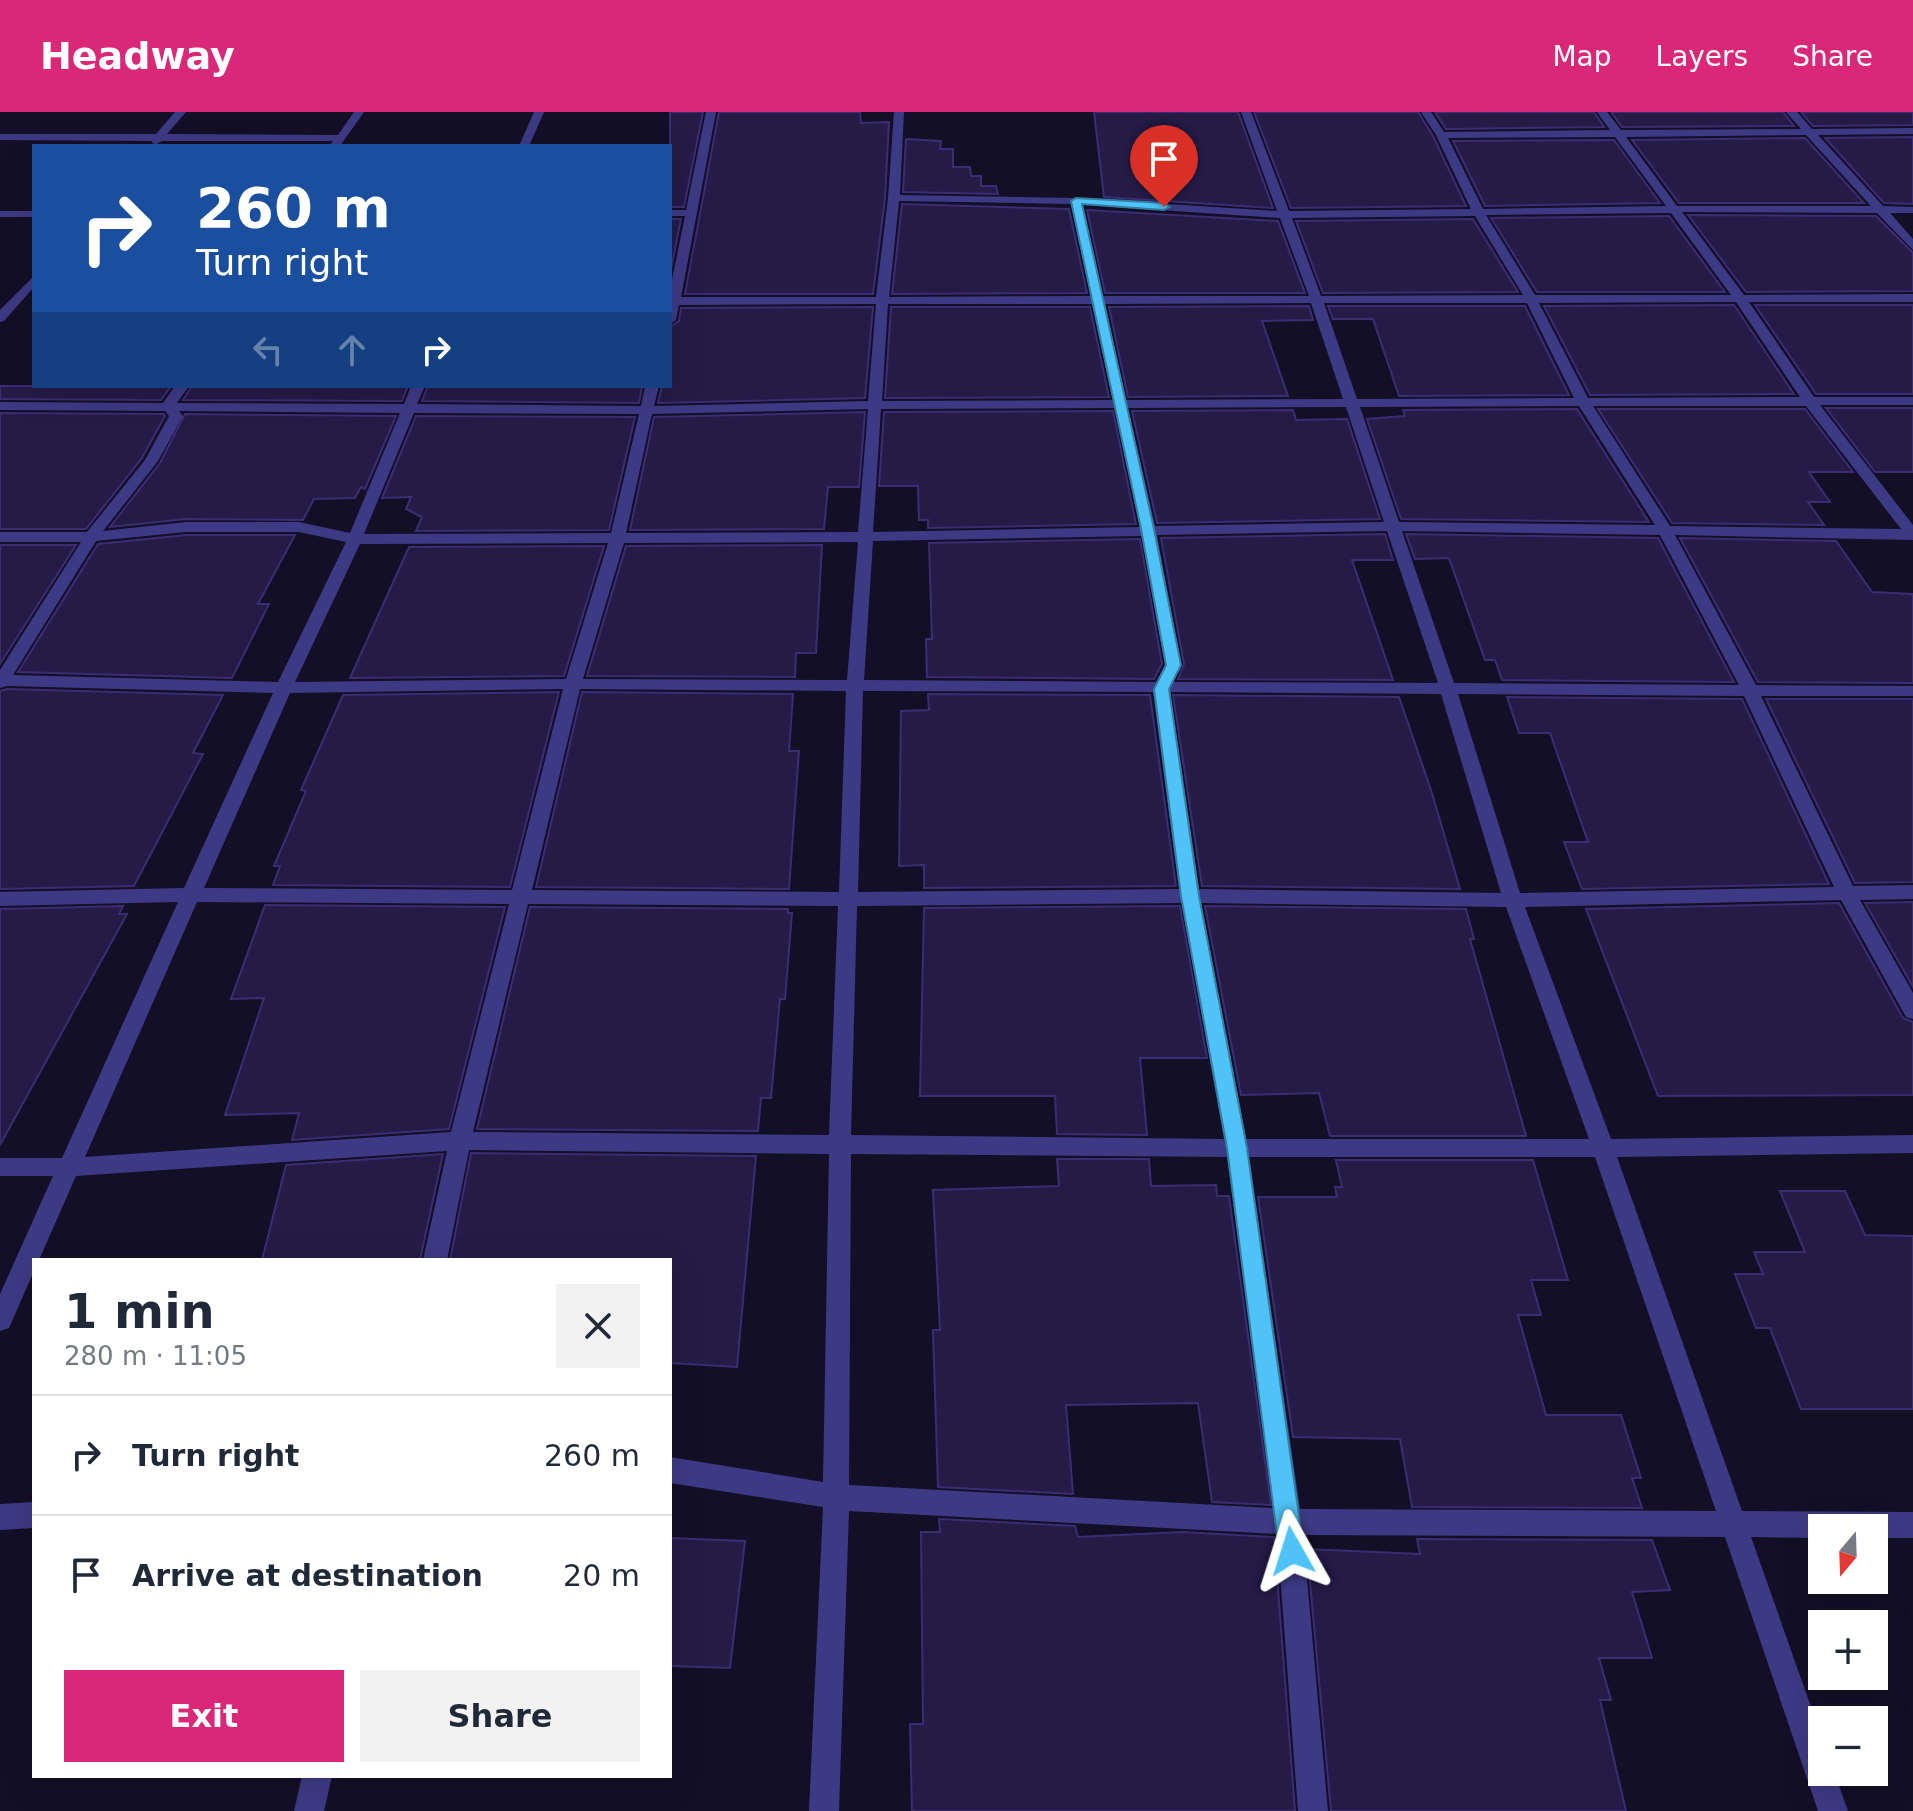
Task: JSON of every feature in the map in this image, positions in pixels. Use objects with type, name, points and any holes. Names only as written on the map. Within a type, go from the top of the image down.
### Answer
[{"type":"street","points":[[156,142],[181,112]]},
{"type":"street","points":[[0,137],[156,142],[337,142],[359,112]]},
{"type":"street","points":[[525,144],[539,112]]},
{"type":"street","points":[[711,112],[709,136],[672,301],[1913,298]]},
{"type":"street","points":[[824,1811],[836,1497],[840,1142],[855,686],[882,301],[894,198],[899,112]]},
{"type":"street","points":[[1246,112],[1316,299],[1448,689],[1513,900],[1603,1148],[1833,1811]]},
{"type":"street","points":[[1426,112],[1441,135],[1478,211],[1531,299],[1583,402],[1665,530],[1750,690],[1848,895],[1913,1011]]},
{"type":"street","points":[[1602,112],[1739,297],[1809,400],[1913,534]]},
{"type":"street","points":[[1791,112],[1884,210],[1913,246]]},
{"type":"street","points":[[1441,135],[1913,131]]},
{"type":"street","points":[[894,198],[1076,201],[1283,215],[1675,209],[1913,210]]},
{"type":"street","points":[[1076,201],[1148,529],[1173,665],[1161,689],[1190,896],[1237,1148],[1289,1522],[1313,1811]]},
{"type":"street","points":[[672,213],[691,213]]},
{"type":"street","points":[[0,214],[32,214]]},
{"type":"street","points":[[0,318],[32,282]]},
{"type":"street","points":[[0,301],[32,301]]},
{"type":"street","points":[[168,406],[181,388]]},
{"type":"street","points":[[0,1320],[284,688],[355,539],[417,388]]},
{"type":"street","points":[[435,1258],[460,1141],[573,684],[617,539],[652,388]]},
{"type":"street","points":[[0,406],[646,410],[875,405],[1913,401]]},
{"type":"street","points":[[0,681],[91,537],[151,461],[176,416],[168,406]]},
{"type":"street","points":[[0,537],[91,537],[186,527],[299,527],[355,539],[865,537],[1393,526],[1913,534]]},
{"type":"street","points":[[0,681],[284,688],[573,684],[1913,691]]},
{"type":"street","points":[[0,899],[192,895],[523,895],[1513,900],[1913,892]]},
{"type":"street","points":[[0,1167],[69,1167],[460,1141],[840,1142],[1237,1148],[1913,1144]]},
{"type":"street","points":[[672,1470],[836,1497],[1289,1522],[1913,1525]]},
{"type":"street","points":[[0,1517],[32,1515]]},
{"type":"street","points":[[309,1811],[317,1778]]},
{"type":"building","points":[[670,112],[703,112],[684,207],[672,207]]},
{"type":"building","points":[[719,112],[860,112],[861,123],[889,122],[885,198],[873,294],[685,294]]},
{"type":"building","points":[[1094,112],[1238,112],[1273,208],[1104,197]]},
{"type":"building","points":[[1254,112],[1418,112],[1433,136],[1466,206],[1291,208]]},
{"type":"building","points":[[1435,112],[1594,112],[1604,127],[1446,129]]},
{"type":"building","points":[[1611,112],[1783,112],[1794,126],[1622,127]]},
{"type":"building","points":[[1801,112],[1913,112],[1913,125],[1813,126]]},
{"type":"building","points":[[1913,137],[1913,204],[1884,203],[1825,138]]},
{"type":"building","points":[[1805,138],[1864,203],[1679,203],[1632,140]]},
{"type":"building","points":[[906,139],[941,141],[940,149],[953,149],[953,167],[970,167],[971,176],[981,176],[981,186],[996,186],[998,194],[903,192]]},
{"type":"building","points":[[1614,140],[1660,203],[1485,206],[1453,141]]},
{"type":"building","points":[[902,204],[1069,209],[1087,293],[892,294]]},
{"type":"building","points":[[1087,210],[1278,221],[1305,293],[1105,293]]},
{"type":"building","points":[[1688,215],[1876,216],[1913,253],[1913,291],[1746,292]]},
{"type":"building","points":[[1669,216],[1725,292],[1537,292],[1491,218]]},
{"type":"building","points":[[672,219],[681,219],[672,264]]},
{"type":"building","points":[[1473,219],[1518,292],[1323,293],[1296,221]]},
{"type":"building","points":[[1734,305],[1794,394],[1590,395],[1544,306]]},
{"type":"building","points":[[1755,305],[1913,305],[1913,394],[1816,394]]},
{"type":"building","points":[[1309,306],[1313,320],[1262,321],[1288,396],[1128,397],[1109,307]]},
{"type":"building","points":[[1328,306],[1525,306],[1569,395],[1399,396],[1373,319],[1333,319]]},
{"type":"building","points":[[873,307],[865,398],[658,403],[662,388],[672,388],[672,326],[679,321],[681,308]]},
{"type":"building","points":[[891,307],[1090,307],[1109,397],[885,398]]},
{"type":"building","points":[[0,386],[170,388],[161,400],[0,399]]},
{"type":"building","points":[[191,388],[407,388],[402,401],[183,400]]},
{"type":"building","points":[[427,388],[642,388],[639,403],[422,401]]},
{"type":"building","points":[[1826,408],[1913,408],[1913,472],[1875,472]]},
{"type":"building","points":[[1577,409],[1649,522],[1401,519],[1367,419],[1405,416],[1403,410]]},
{"type":"building","points":[[1598,409],[1805,409],[1853,472],[1809,472],[1830,502],[1808,502],[1824,525],[1672,523]]},
{"type":"building","points":[[1293,410],[1296,420],[1347,419],[1380,519],[1157,523],[1132,411]]},
{"type":"building","points":[[1113,411],[1136,524],[928,528],[928,520],[919,520],[918,486],[879,486],[884,412]]},
{"type":"building","points":[[865,412],[859,487],[828,487],[824,529],[630,530],[654,417]]},
{"type":"building","points":[[0,413],[165,416],[142,458],[86,529],[0,529]]},
{"type":"building","points":[[185,414],[396,416],[365,489],[361,487],[355,498],[314,499],[303,520],[186,519],[110,527],[160,463]]},
{"type":"building","points":[[416,416],[635,417],[609,530],[416,531],[422,517],[406,509],[411,497],[382,498]]},
{"type":"building","points":[[1385,534],[1393,560],[1352,560],[1393,680],[1178,679],[1184,664],[1161,538]]},
{"type":"building","points":[[1406,534],[1658,538],[1734,682],[1502,680],[1495,660],[1485,660],[1449,558],[1415,559]]},
{"type":"building","points":[[186,535],[295,535],[258,604],[269,604],[232,678],[18,672],[98,544]]},
{"type":"building","points":[[1680,538],[1836,541],[1872,592],[1913,594],[1913,683],[1758,682]]},
{"type":"building","points":[[1140,539],[1162,664],[1154,679],[927,677],[926,639],[932,639],[929,543]]},
{"type":"building","points":[[0,545],[76,545],[0,664]]},
{"type":"building","points":[[822,545],[816,653],[796,653],[795,677],[587,676],[626,546]]},
{"type":"building","points":[[604,546],[564,676],[350,678],[409,547]]},
{"type":"building","points":[[0,691],[223,695],[193,753],[203,754],[134,886],[0,889]]},
{"type":"building","points":[[559,692],[510,887],[273,885],[280,866],[274,866],[306,791],[301,790],[343,695]]},
{"type":"building","points":[[582,692],[793,694],[789,751],[799,751],[789,889],[536,887]]},
{"type":"building","points":[[928,694],[1150,695],[1176,886],[924,888],[924,865],[899,866],[901,711],[929,710]]},
{"type":"building","points":[[1173,695],[1399,697],[1460,889],[1202,886]]},
{"type":"building","points":[[1507,697],[1742,699],[1829,884],[1582,889],[1564,842],[1588,842],[1550,733],[1519,733]]},
{"type":"building","points":[[1766,699],[1913,699],[1913,882],[1855,883]]},
{"type":"building","points":[[1913,902],[1913,987],[1865,903]]},
{"type":"building","points":[[1839,903],[1903,1018],[1913,1022],[1913,1095],[1658,1096],[1586,909]]},
{"type":"building","points":[[265,905],[505,907],[449,1129],[292,1140],[299,1113],[225,1115],[264,998],[231,999]]},
{"type":"building","points":[[123,906],[119,914],[127,914],[0,1145],[0,909]]},
{"type":"building","points":[[1180,906],[1207,1058],[1140,1058],[1147,1135],[1057,1134],[1055,1096],[920,1096],[924,908]]},
{"type":"building","points":[[1205,906],[1466,909],[1474,939],[1470,939],[1526,1136],[1330,1136],[1319,1093],[1241,1095]]},
{"type":"building","points":[[530,907],[788,909],[788,913],[792,913],[785,999],[780,999],[771,1098],[761,1098],[758,1131],[477,1129]]},
{"type":"building","points":[[471,1153],[756,1156],[737,1367],[672,1363],[672,1258],[450,1258]]},
{"type":"building","points":[[443,1154],[420,1258],[263,1258],[286,1165]]},
{"type":"building","points":[[1057,1159],[1149,1159],[1151,1186],[1216,1185],[1217,1196],[1229,1196],[1271,1505],[1212,1502],[1198,1403],[1066,1405],[1073,1494],[938,1487],[933,1330],[940,1330],[933,1190],[1059,1186]]},
{"type":"building","points":[[1336,1160],[1533,1160],[1568,1280],[1531,1280],[1541,1315],[1518,1315],[1546,1415],[1621,1415],[1641,1478],[1632,1478],[1642,1508],[1412,1507],[1400,1439],[1293,1437],[1258,1197],[1337,1197],[1335,1187],[1342,1187]]},
{"type":"building","points":[[1780,1191],[1845,1191],[1865,1235],[1913,1236],[1913,1409],[1801,1409],[1770,1328],[1756,1328],[1735,1274],[1763,1274],[1754,1252],[1805,1252]]},
{"type":"building","points":[[939,1519],[1075,1526],[1078,1537],[1182,1532],[1274,1537],[1295,1811],[912,1811],[910,1724],[923,1724],[921,1532],[940,1532]]},
{"type":"building","points":[[672,1538],[745,1541],[730,1668],[672,1666]]},
{"type":"building","points":[[1417,1539],[1652,1540],[1670,1590],[1632,1592],[1652,1658],[1599,1658],[1611,1700],[1600,1700],[1626,1811],[1331,1811],[1307,1549],[1420,1554]]},
{"type":"route","points":[[1164,207],[1076,201],[1148,529],[1173,665],[1161,689],[1190,896],[1237,1148],[1292,1551]]}]
